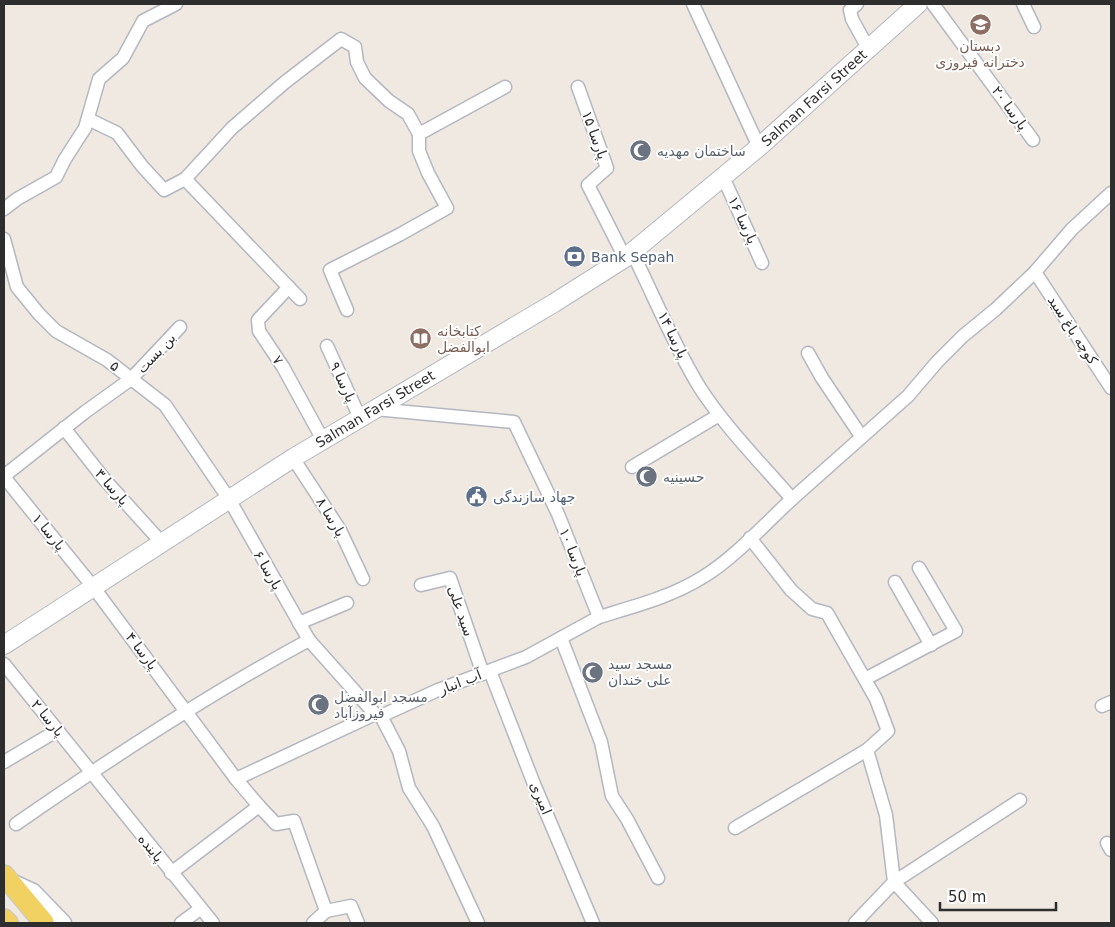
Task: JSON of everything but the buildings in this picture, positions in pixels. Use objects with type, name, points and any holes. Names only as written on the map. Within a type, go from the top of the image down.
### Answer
[{"type":"main road","name":"Salman Farsi Street","points":[[4,645],[294,458],[554,303],[629,255],[759,147],[918,4]]},
{"type":"main road","points":[[6,878],[44,923]]},
{"type":"main road","points":[[4,919],[8,923]]},
{"type":"street","points":[[4,209],[17,199],[56,177],[85,128],[98,79],[123,58],[143,21],[176,4]]},
{"type":"street","points":[[693,4],[759,147]]},
{"type":"street","name":"پارسا ۲۰","points":[[933,4],[1033,140]]},
{"type":"street","points":[[1023,4],[1034,28]]},
{"type":"street","points":[[853,7],[852,19],[869,50]]},
{"type":"street","points":[[88,119],[118,133],[142,166],[164,190],[185,179],[232,128],[341,39],[355,47],[357,62],[365,78],[408,114],[419,134],[419,151],[428,173],[447,208],[330,270],[347,310]]},
{"type":"street","points":[[419,134],[506,87]]},
{"type":"street","name":"پارسا ۱۵","points":[[578,87],[607,168],[588,185],[629,255]]},
{"type":"street","name":"پارسا ۱۶","points":[[723,177],[762,263]]},
{"type":"street","points":[[185,179],[300,298]]},
{"type":"street","points":[[486,672],[526,657],[599,617],[673,593],[704,577],[908,396],[937,362],[963,336],[996,309],[1035,272],[1072,229],[1111,193]]},
{"type":"street","name":"۵","points":[[4,239],[17,287],[39,314],[56,331],[106,360],[165,405],[229,499]]},
{"type":"street","name":"پارسا ۱۴","points":[[629,255],[700,387],[719,415],[792,499]]},
{"type":"street","name":"کوچه باغ سید","points":[[1035,272],[1111,388]]},
{"type":"street","name":"۷","points":[[289,287],[258,320],[259,332],[283,367],[323,440]]},
{"type":"street","name":"بن بست","points":[[4,476],[64,428],[131,379],[180,327]]},
{"type":"street","name":"پارسا ۹","points":[[326,346],[368,413]]},
{"type":"street","points":[[808,353],[822,378],[862,436]]},
{"type":"street","name":"پارسا ۱۰","points":[[368,413],[514,422],[558,514],[599,617]]},
{"type":"street","points":[[632,467],[719,415]]},
{"type":"street","name":"پارسا ۳","points":[[64,428],[105,480],[162,543]]},
{"type":"street","name":"پارسا ۸","points":[[294,458],[340,530],[363,579]]},
{"type":"street","name":"پارسا ۱","points":[[4,476],[94,588]]},
{"type":"street","name":"پارسا ۶","points":[[229,499],[309,640],[378,715],[399,751],[409,788],[434,826],[478,923]]},
{"type":"street","points":[[735,828],[867,750],[888,731],[876,699],[828,613],[812,609],[791,590],[750,538]]},
{"type":"street","points":[[865,679],[956,631],[919,568]]},
{"type":"street","name":"سید علی","points":[[421,585],[450,578],[486,672]]},
{"type":"street","points":[[895,582],[931,645]]},
{"type":"street","name":"پارسا ۴","points":[[94,588],[236,779],[259,806],[276,824],[294,822],[326,912]]},
{"type":"street","points":[[299,623],[347,604]]},
{"type":"street","points":[[561,638],[601,742],[612,796],[627,819],[658,878]]},
{"type":"street","points":[[16,824],[147,735],[188,713],[252,671],[309,640]]},
{"type":"street","name":"پارسا ۲","points":[[4,664],[91,772]]},
{"type":"street","name":"آب انبار","points":[[236,779],[378,715],[486,672]]},
{"type":"street","name":"امیری","points":[[486,672],[593,923]]},
{"type":"street","points":[[4,762],[58,730]]},
{"type":"street","points":[[867,750],[886,815],[894,882],[932,923]]},
{"type":"street","name":"پاینده","points":[[91,772],[213,923]]},
{"type":"street","points":[[855,923],[894,882],[1020,800]]},
{"type":"street","points":[[171,873],[259,806]]},
{"type":"street","points":[[6,878],[34,892],[63,923]]},
{"type":"street","points":[[313,923],[326,912],[352,906],[358,923]]},
{"type":"street","points":[[181,923],[200,909]]},
{"type":"place","name":"دبستان دخترانه فیروزی","points":[[980,24]]},
{"type":"place","name":"ساختمان مهدیه","points":[[641,151]]},
{"type":"place","name":"Bank Sepah","points":[[575,257]]},
{"type":"place","name":"کتابخانه ابوالفضل","points":[[421,339]]},
{"type":"place","name":"حسینیه","points":[[647,477]]},
{"type":"place","name":"جهاد سازندگی","points":[[477,497]]},
{"type":"place","name":"مسجد سید علی خندان","points":[[592,672]]},
{"type":"place","name":"مسجد ابوالفضل فیروزآباد","points":[[318,705]]}]
